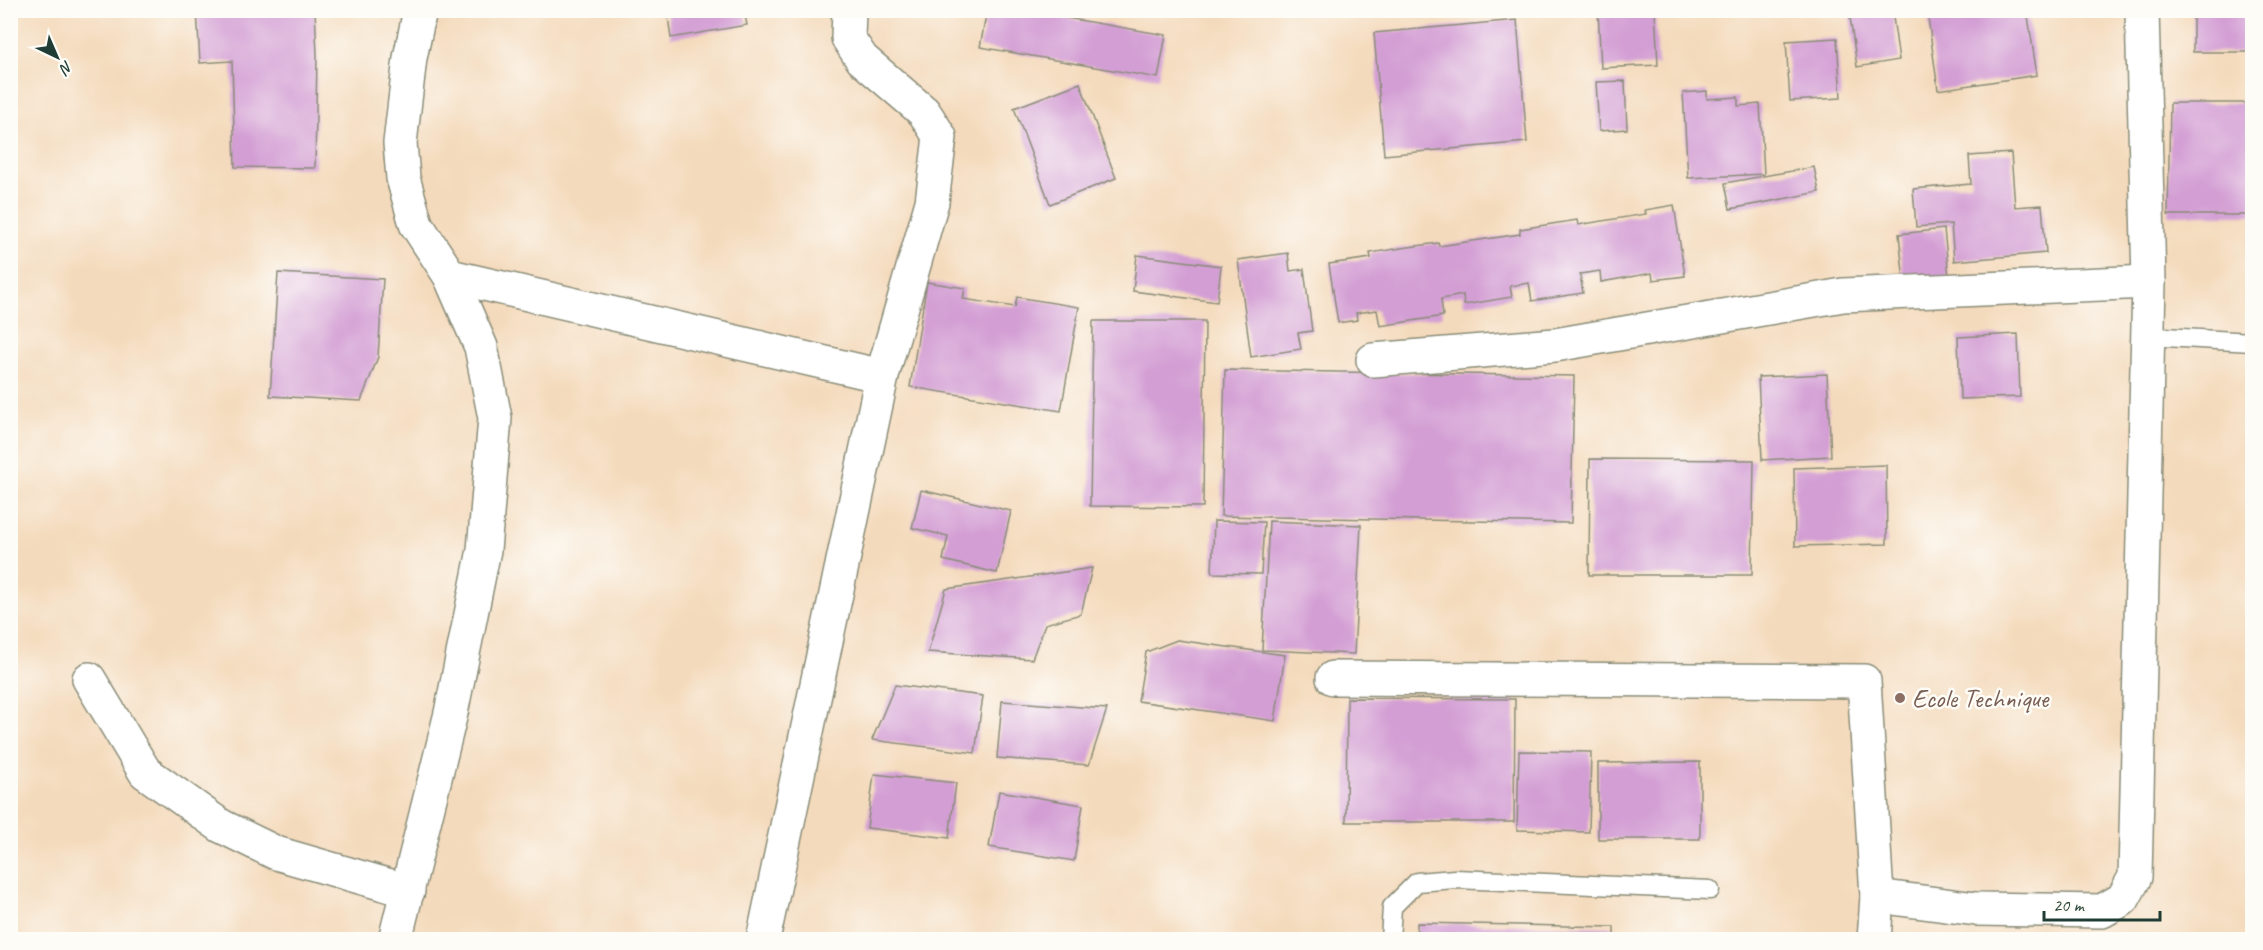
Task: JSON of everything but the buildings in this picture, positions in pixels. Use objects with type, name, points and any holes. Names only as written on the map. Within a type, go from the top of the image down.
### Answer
[{"type":"street","points":[[394,939],[408,891],[451,713],[484,550],[495,418],[481,347],[450,276],[416,224],[403,178],[400,143],[410,58],[420,10]]},
{"type":"street","points":[[763,939],[882,376],[932,202],[940,137],[924,112],[862,59],[848,38],[849,10]]},
{"type":"street","points":[[1877,896],[1976,909],[2102,911],[2123,899],[2135,877],[2149,282],[2142,10]]},
{"type":"street","points":[[450,276],[882,376]]},
{"type":"street","points":[[1372,360],[1556,345],[1844,295],[2149,282]]},
{"type":"street","points":[[1333,678],[1864,681],[1877,896],[1874,939]]},
{"type":"street","points":[[89,679],[145,772],[221,826],[276,853],[408,891]]},
{"type":"lane","points":[[2147,336],[2253,342]]},
{"type":"lane","points":[[1390,939],[1392,907],[1417,882],[1455,879],[1710,890]]},
{"type":"place","name":"Ecole Technique","points":[[1900,698]]}]
